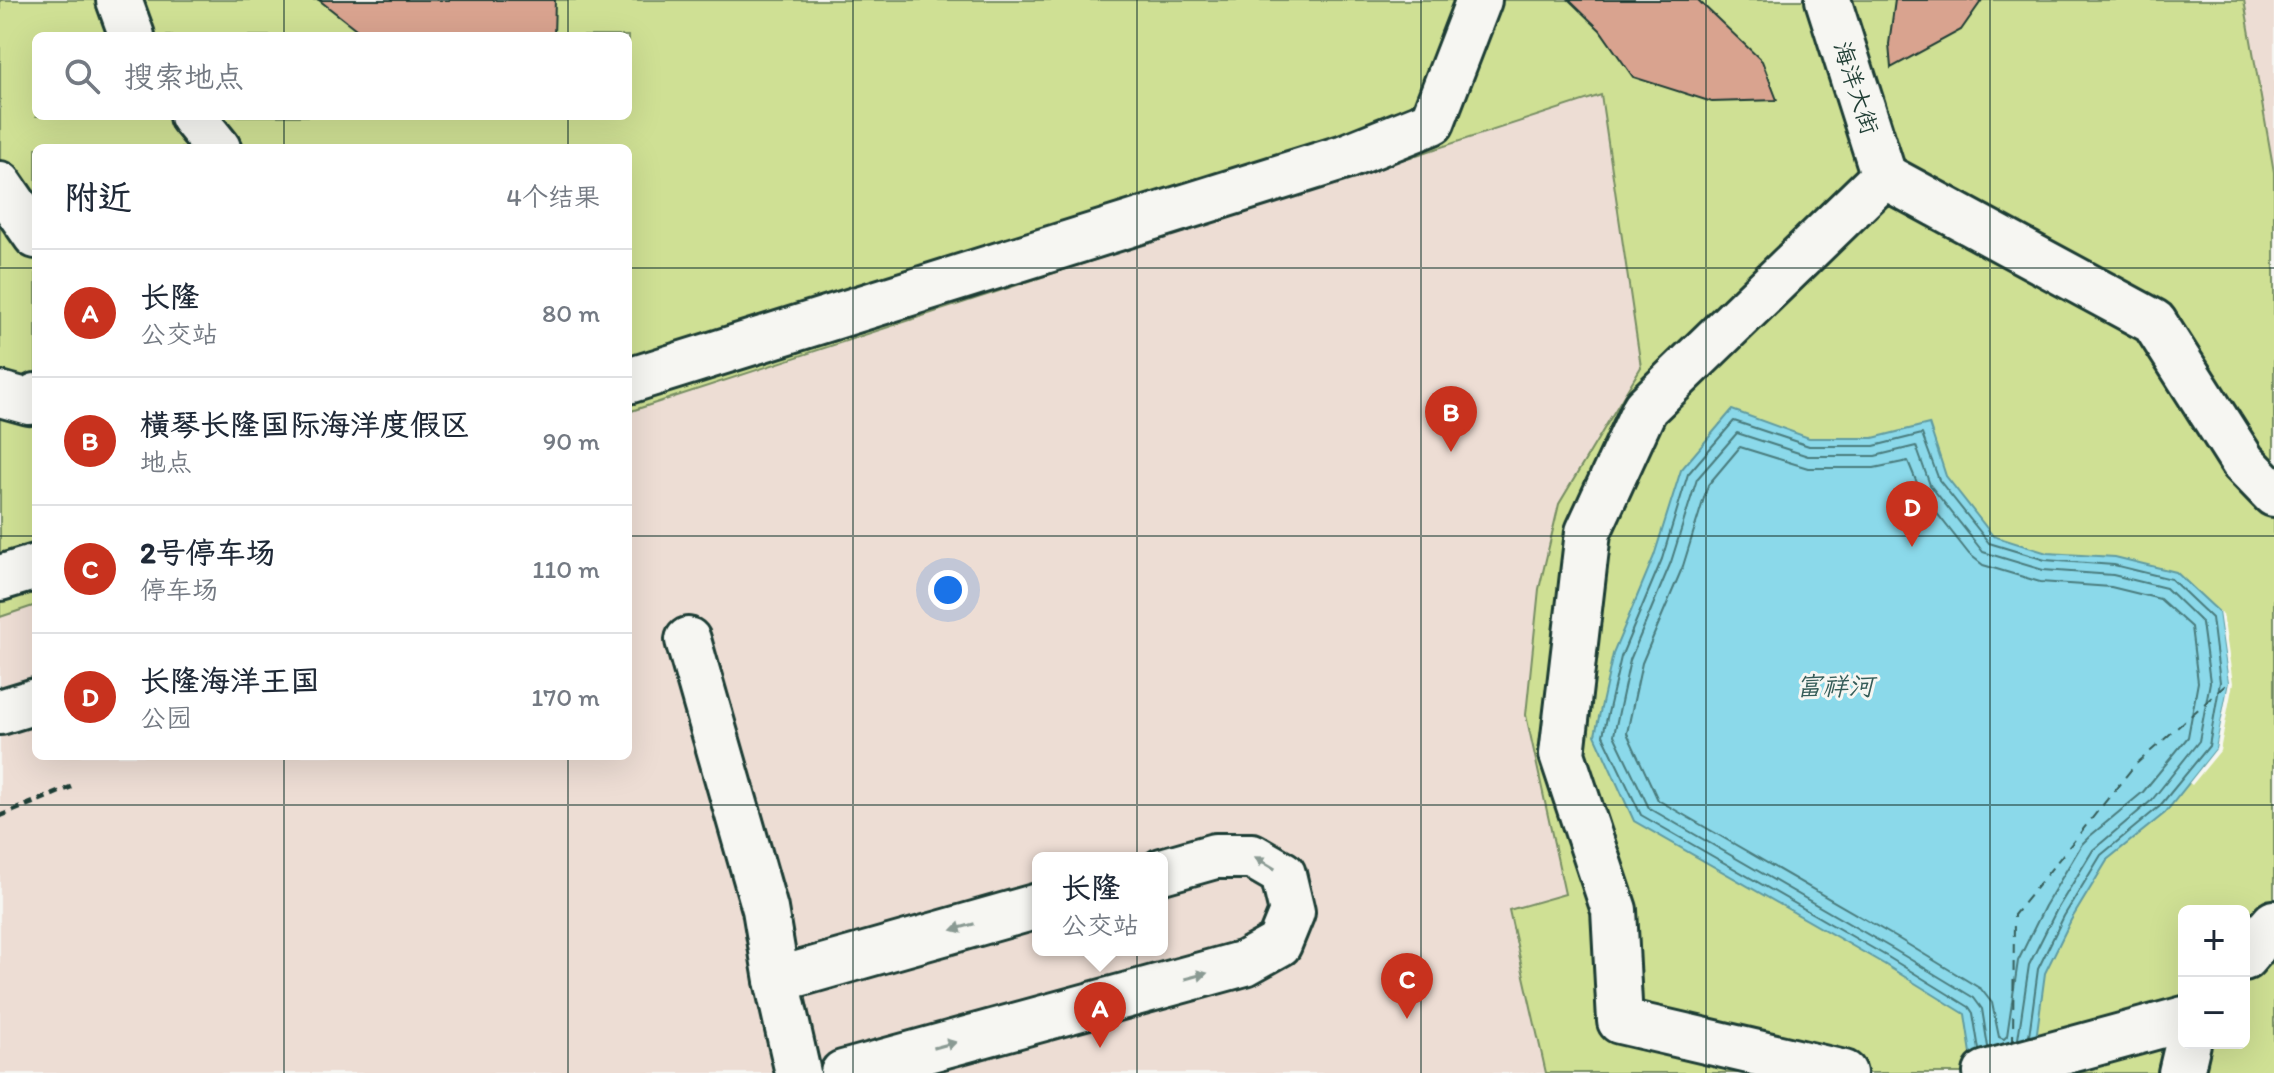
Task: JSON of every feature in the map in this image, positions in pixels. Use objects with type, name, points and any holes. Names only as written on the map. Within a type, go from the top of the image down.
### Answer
[{"type":"street","points":[[119,0],[131,32]]},
{"type":"street","points":[[632,380],[1345,157],[1432,122],[1479,0]]},
{"type":"street","name":"海洋大街","points":[[1828,0],[1884,176]]},
{"type":"street","points":[[195,120],[215,144]]},
{"type":"street","points":[[1844,1073],[1620,1021],[1614,910],[1562,754],[1588,532],[1645,408],[1884,176],[2154,322],[2243,462],[2274,494]]},
{"type":"street","points":[[0,184],[32,230]]},
{"type":"street","points":[[0,394],[29,402],[32,399]]},
{"type":"street","points":[[0,578],[32,568]]},
{"type":"street","points":[[688,640],[765,909],[798,1073]]},
{"type":"street","points":[[0,712],[32,702]]},
{"type":"street","points":[[843,1073],[1245,963],[1279,944],[1292,912],[1283,874],[1252,856],[1215,856],[1168,869]]},
{"type":"street","points":[[777,980],[1032,908]]},
{"type":"street","points":[[2250,951],[2274,923]]},
{"type":"street","points":[[1986,1073],[2178,1021]]},
{"type":"street","points":[[2181,1073],[2187,1049]]},
{"type":"path","points":[[0,816],[71,787]]},
{"type":"shaded area","points":[[0,0],[2274,0],[2274,1073],[0,1073]]},
{"type":"green space","points":[[0,0],[2244,0],[2274,172],[2274,1073],[1546,1073],[1509,910],[1565,894],[1526,715],[1539,589],[1559,504],[1641,367],[1601,95],[632,411],[632,144],[32,144],[32,606],[0,617]]},
{"type":"water","name":"富祥河","points":[[1732,410],[1809,438],[1873,438],[1929,424],[1946,476],[1993,536],[2047,553],[2115,557],[2176,572],[2219,612],[2229,682],[2216,749],[2165,813],[2108,859],[2071,920],[2045,973],[2034,1054],[1974,1073],[1965,1014],[1634,821],[1595,735],[1613,654],[1654,556],[1681,470]]},
{"type":"pier","points":[[2219,612],[2223,614],[2233,683],[2220,751],[2192,785],[2189,783],[2216,749],[2229,682]]},
{"type":"building","points":[[319,0],[555,0],[554,32],[360,32]]},
{"type":"building","points":[[1569,0],[1698,0],[1762,61],[1777,100],[1712,102],[1633,77],[1600,30]]},
{"type":"building","points":[[1895,0],[1982,0],[1961,30],[1891,68],[1889,44]]},
{"type":"ferry route","points":[[2013,1044],[2014,915],[2135,765],[2229,682]]},
{"type":"place","name":"横琴长隆国际海洋度假区","points":[[1451,452]]},
{"type":"place","name":"长隆海洋王国","points":[[1912,547]]},
{"type":"place","name":"2号停车场","points":[[1407,1019]]},
{"type":"place","name":"长隆","points":[[1100,1048]]}]
